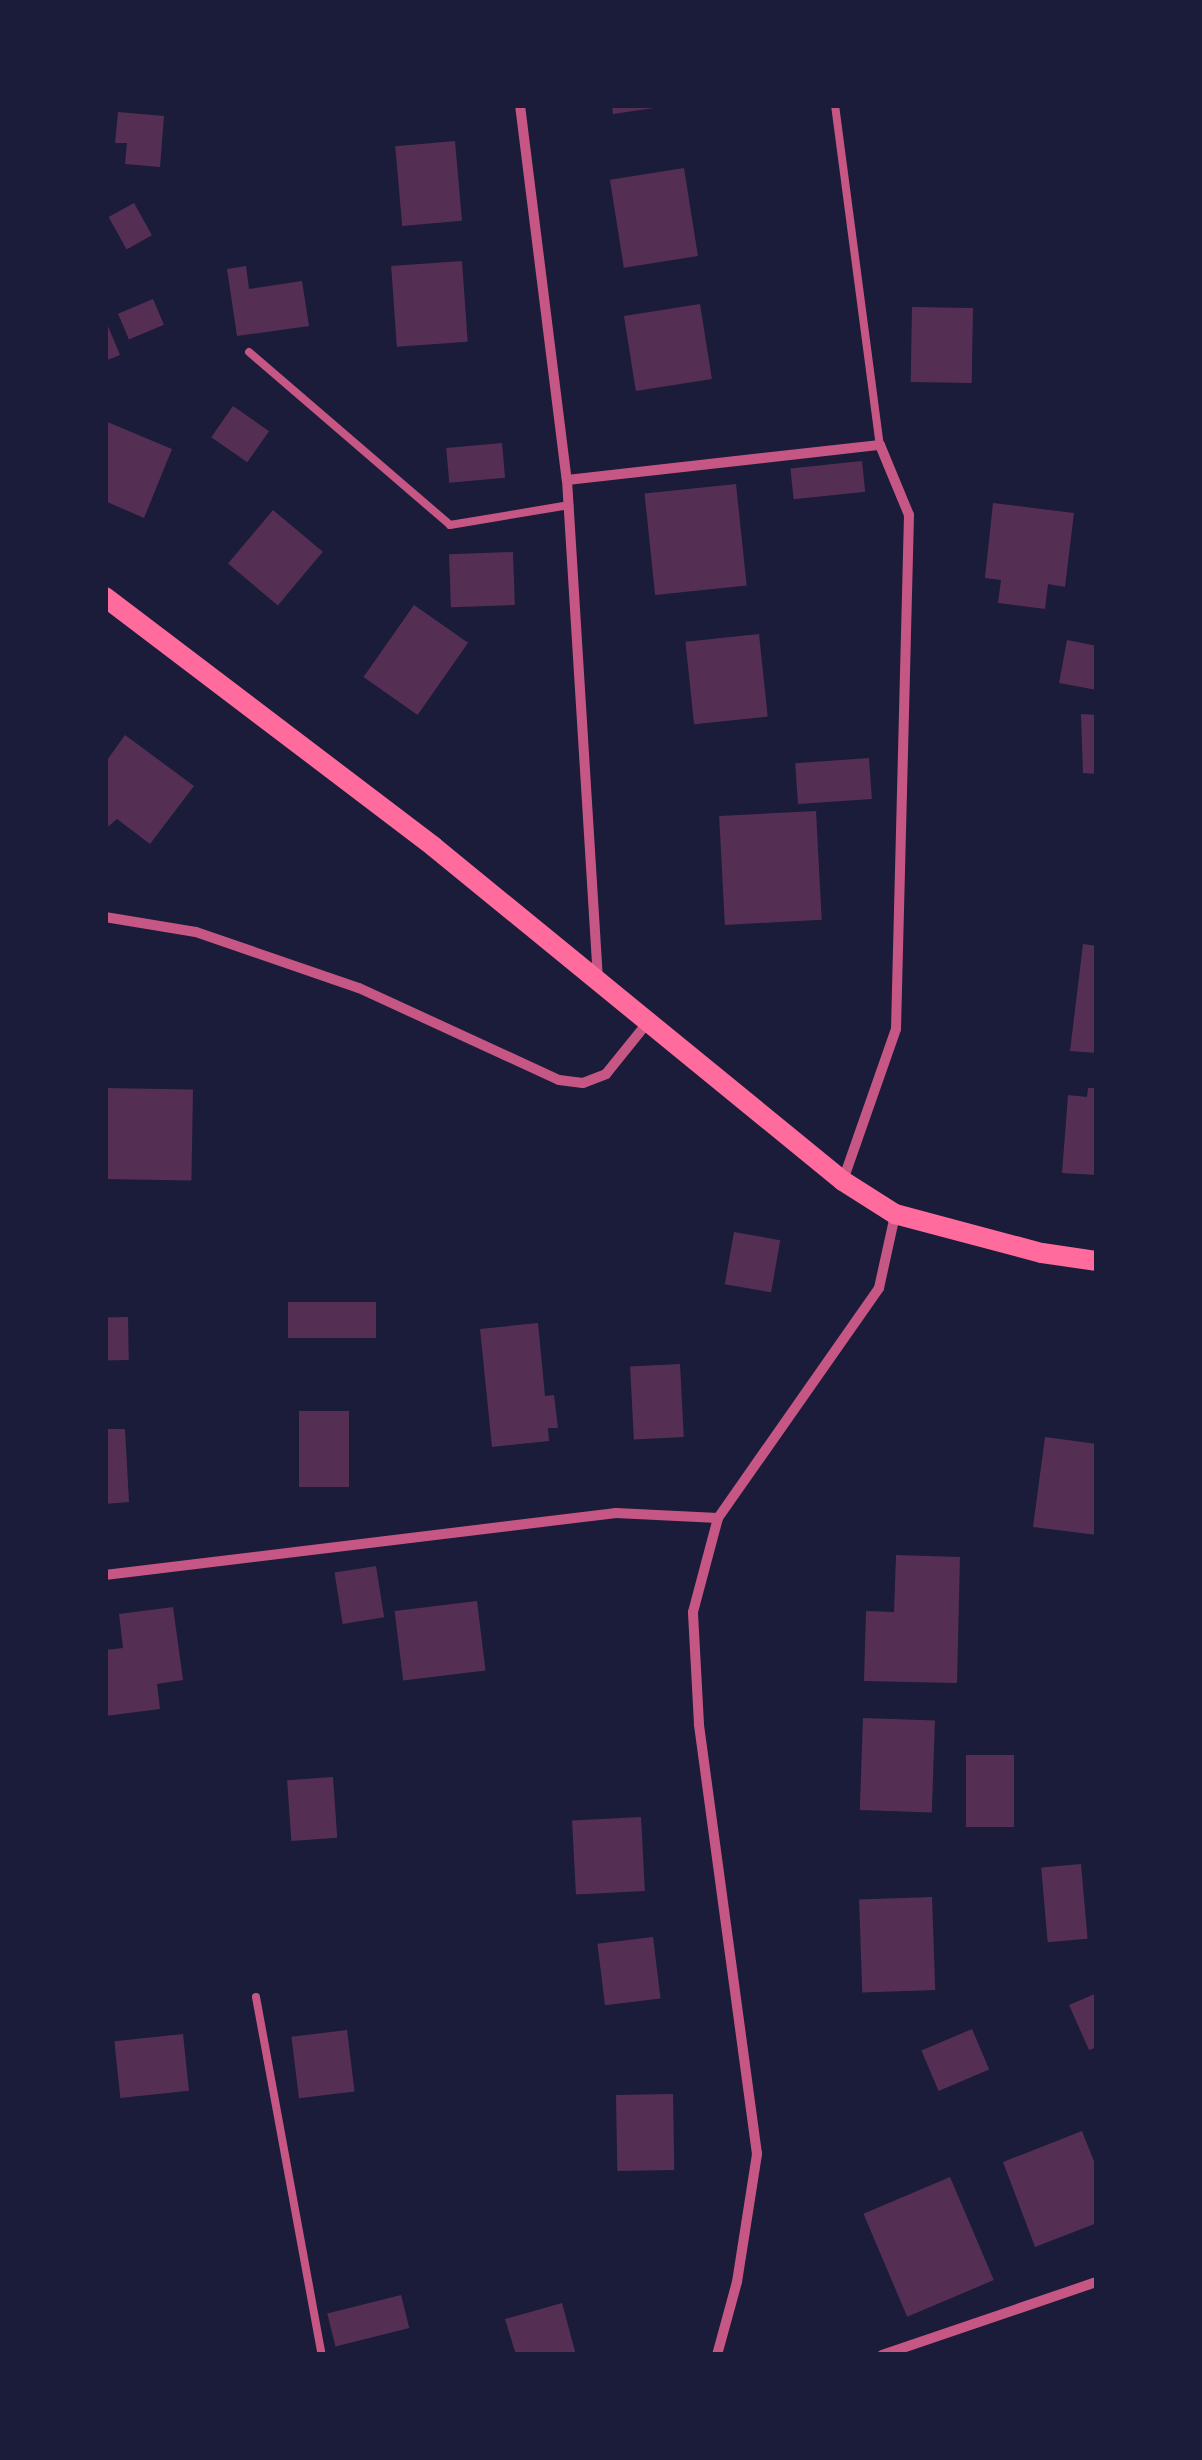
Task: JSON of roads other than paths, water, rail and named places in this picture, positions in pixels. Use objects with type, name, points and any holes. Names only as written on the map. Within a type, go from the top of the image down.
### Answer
[{"type":"main road","points":[[105,598],[434,847],[843,1181],[895,1214],[1042,1254],[1097,1261]]},
{"type":"street","points":[[520,105],[567,480],[598,980]]},
{"type":"street","points":[[567,480],[880,445],[909,515],[896,1030],[843,1181]]},
{"type":"street","points":[[105,917],[208,936],[359,988],[559,1080],[583,1083],[606,1074],[648,1022]]},
{"type":"street","points":[[716,2355],[737,2282],[757,2154],[699,1724],[693,1612],[718,1518],[879,1288],[895,1214]]},
{"type":"street","points":[[105,1575],[616,1513],[718,1518]]},
{"type":"street","points":[[882,2355],[1097,2282]]},
{"type":"lane","points":[[835,105],[880,445]]},
{"type":"lane","points":[[249,352],[450,524],[568,505]]},
{"type":"lane","points":[[256,1997],[322,2355]]}]
